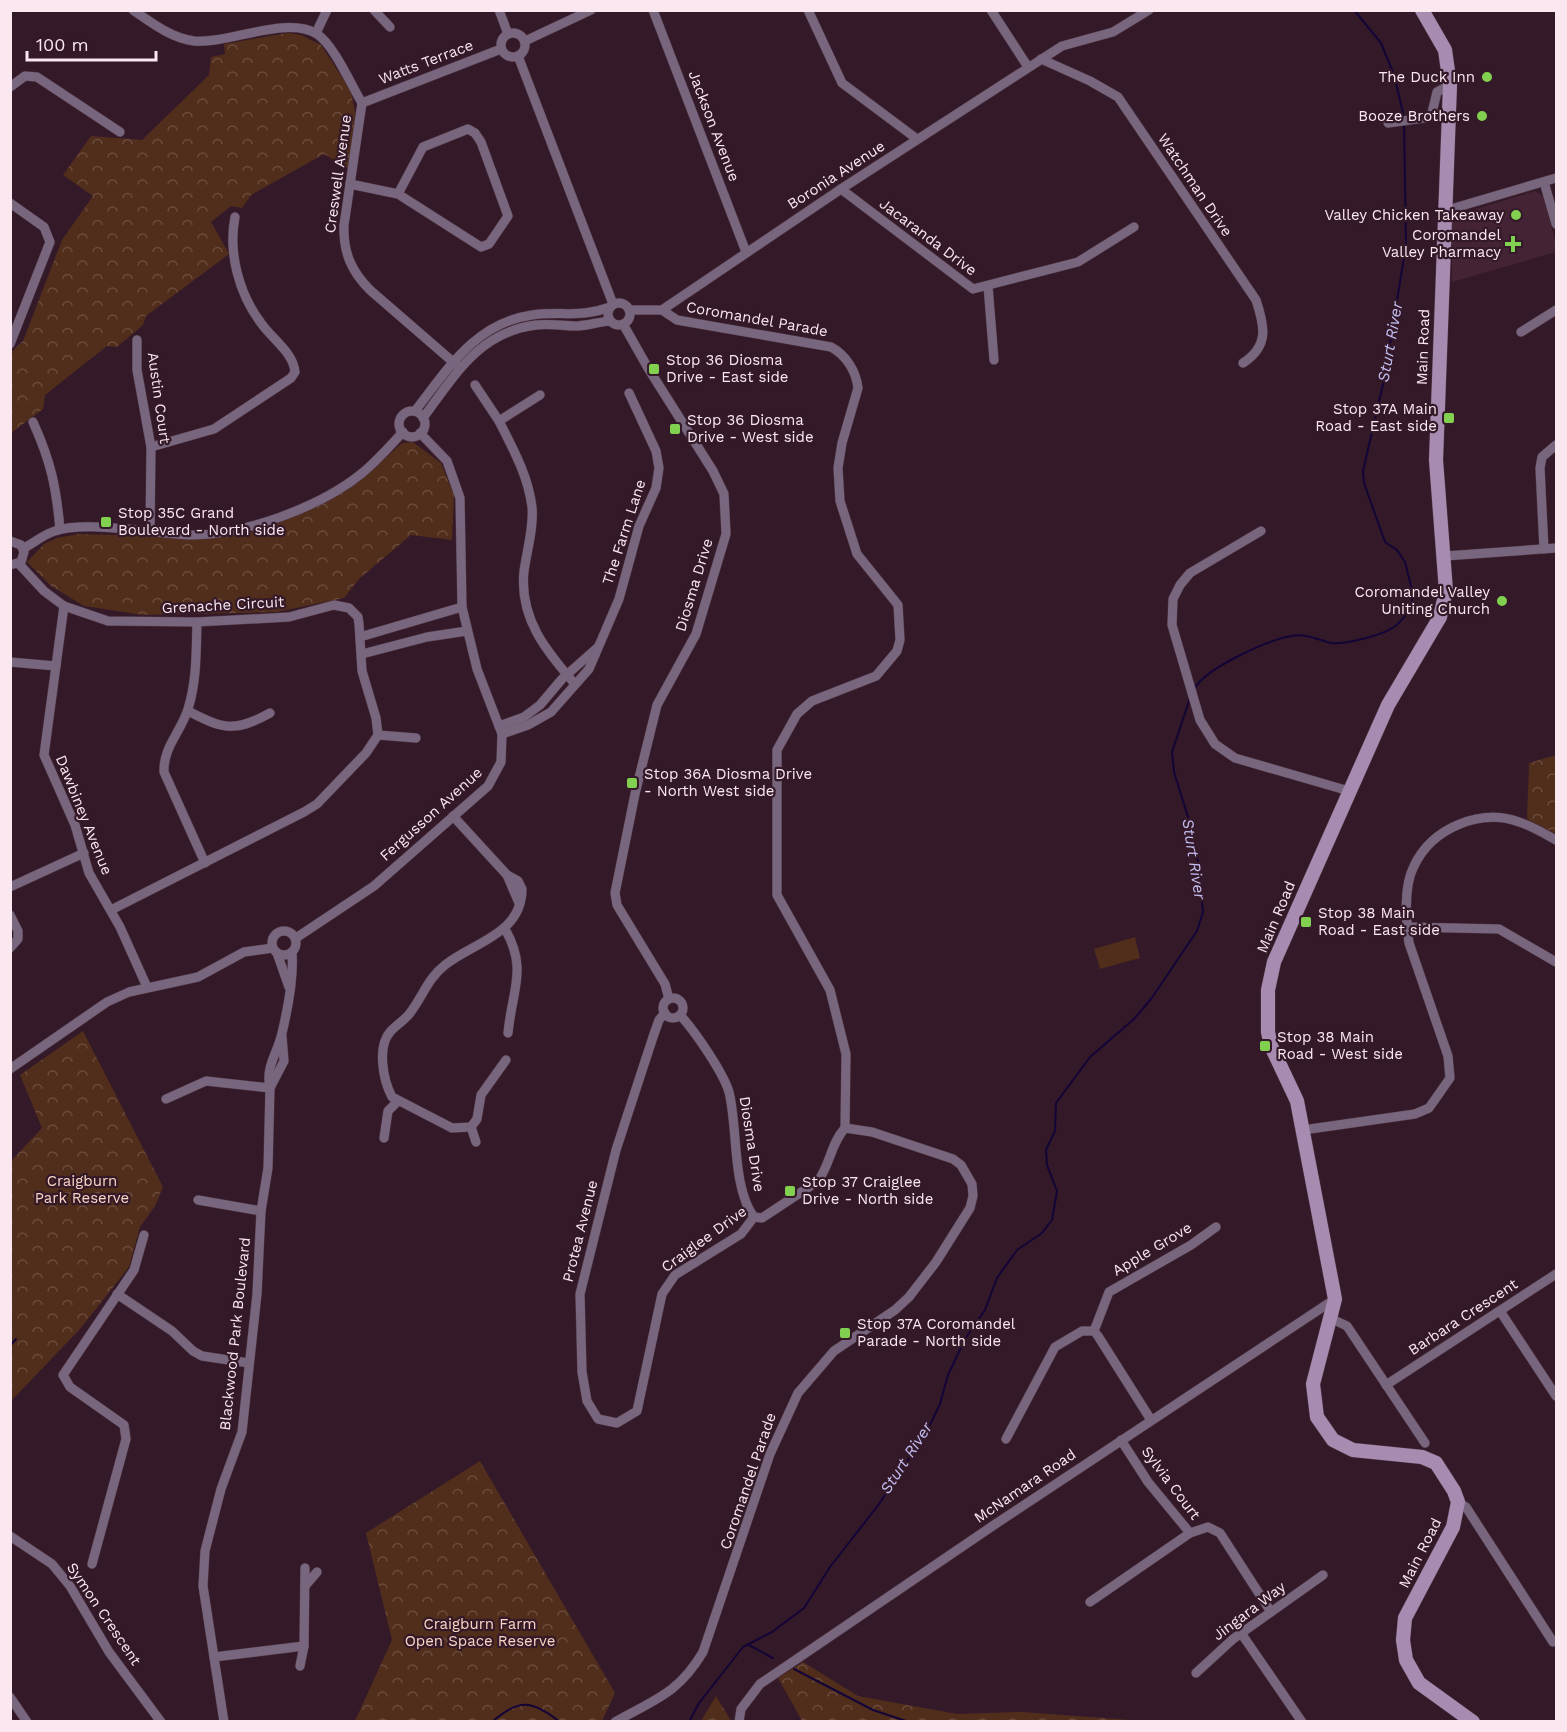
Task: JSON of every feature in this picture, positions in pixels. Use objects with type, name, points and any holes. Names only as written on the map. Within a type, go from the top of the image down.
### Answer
[{"type":"main road","name":"Main Road","points":[[1422,10],[1445,50],[1450,85],[1436,460],[1446,591],[1440,617],[1388,705],[1349,791],[1270,976],[1267,1003],[1269,1039],[1292,1087],[1303,1130],[1335,1299],[1332,1319],[1313,1383],[1317,1417],[1333,1440],[1353,1450],[1422,1456],[1436,1463],[1458,1502],[1453,1527],[1405,1618],[1403,1640],[1406,1660],[1419,1683],[1473,1722]]},
{"type":"street","points":[[133,10],[170,34],[194,41],[216,40],[287,28],[303,28],[316,33],[327,10]]},
{"type":"street","points":[[374,10],[390,27]]},
{"type":"street","points":[[499,10],[508,34]]},
{"type":"street","points":[[525,42],[591,10]]},
{"type":"street","name":"Jackson Avenue","points":[[653,10],[746,252]]},
{"type":"street","points":[[808,10],[842,83],[917,139]]},
{"type":"street","points":[[991,10],[1028,67]]},
{"type":"street","name":"Boronia Avenue","points":[[662,310],[746,252],[1028,67],[1069,42],[1113,32],[1149,10]]},
{"type":"street","name":"Creswell Avenue","points":[[316,33],[328,46],[362,103],[344,243],[348,261],[357,277],[457,366]]},
{"type":"street","points":[[516,33],[525,42],[525,48],[518,56],[506,56],[501,49],[501,42],[508,34],[516,33]]},
{"type":"street","name":"Watts Terrace","points":[[362,103],[501,49]]},
{"type":"street","points":[[518,56],[611,305],[608,314],[610,321]]},
{"type":"street","name":"Watchman Drive","points":[[1041,59],[1090,81],[1118,97],[1256,300],[1263,328],[1261,346],[1256,354],[1243,363]]},
{"type":"street","points":[[10,87],[25,76],[37,77],[120,132]]},
{"type":"street","points":[[1388,123],[1431,117],[1437,92],[1450,85]]},
{"type":"street","points":[[350,184],[398,194],[481,248],[489,244],[506,223],[508,216],[478,136],[468,129],[423,147],[398,194]]},
{"type":"street","points":[[1444,212],[1557,178]]},
{"type":"street","points":[[1544,182],[1557,224]]},
{"type":"street","name":"Jacaranda Drive","points":[[841,189],[973,289],[1078,262],[1134,227]]},
{"type":"street","points":[[10,204],[44,226],[50,242],[10,344]]},
{"type":"street","points":[[151,447],[214,429],[291,378],[295,372],[292,360],[261,324],[241,287],[233,240],[235,217]]},
{"type":"street","points":[[988,286],[994,360]]},
{"type":"street","points":[[611,305],[592,314],[534,314],[504,320],[483,332],[457,366],[423,418],[424,426],[420,433],[413,436],[403,432],[399,425],[401,417],[407,412],[415,411],[457,366],[495,337],[512,329],[539,324],[579,326],[610,321],[624,324],[628,319],[629,310],[623,303],[611,305]]},
{"type":"street","name":"Coromandel Parade","points":[[615,1722],[673,1691],[693,1670],[703,1652],[770,1454],[798,1394],[834,1351],[895,1310],[909,1297],[936,1262],[969,1208],[973,1196],[969,1175],[953,1160],[872,1132],[845,1128],[846,1054],[836,1009],[830,990],[777,896],[777,750],[797,714],[812,701],[876,676],[897,651],[900,640],[898,605],[857,554],[840,501],[838,468],[842,443],[858,388],[857,382],[844,356],[831,347],[677,320],[662,310],[629,310]]},
{"type":"street","points":[[1521,332],[1557,310]]},
{"type":"street","name":"Diosma Drive","points":[[624,324],[648,368],[713,471],[724,494],[727,518],[726,534],[696,634],[657,705],[635,794],[615,892],[617,905],[665,984],[669,999]]},
{"type":"street","name":"Austin Court","points":[[137,340],[137,370],[151,447],[150,532]]},
{"type":"street","points":[[475,385],[499,421],[523,469],[532,510],[524,573],[526,610],[544,648],[575,684]]},
{"type":"street","name":"The Farm Lane","points":[[501,730],[540,719],[550,712],[589,669],[619,600],[639,526],[656,488],[659,468],[656,451],[629,393]]},
{"type":"street","points":[[499,421],[540,395]]},
{"type":"street","points":[[415,411],[423,418]]},
{"type":"street","points":[[33,422],[51,466],[60,529]]},
{"type":"street","points":[[24,548],[60,529],[98,528],[214,534],[266,523],[325,496],[354,479],[403,432]]},
{"type":"street","name":"Fergusson Avenue","points":[[296,938],[366,891],[453,816],[495,776],[504,749],[501,730],[477,669],[462,607],[460,498],[447,462],[420,433]]},
{"type":"street","points":[[1544,549],[1540,468],[1542,457],[1557,445]]},
{"type":"street","points":[[1261,531],[1190,573],[1173,599],[1172,625],[1193,697],[1205,731],[1226,753],[1349,791]]},
{"type":"street","points":[[10,541],[18,542],[24,548]]},
{"type":"street","points":[[15,565],[23,559],[24,548]]},
{"type":"street","points":[[1444,556],[1557,548]]},
{"type":"street","name":"Grenache Circuit","points":[[15,565],[64,606],[108,621],[196,622],[289,617],[341,605],[349,608],[358,617],[362,670],[376,718],[378,735]]},
{"type":"street","name":"Dawbiney Avenue","points":[[64,606],[44,755],[84,853],[89,873],[111,910],[147,987]]},
{"type":"street","points":[[360,637],[462,607]]},
{"type":"street","points":[[196,622],[196,683],[188,711],[167,750],[164,772],[205,863]]},
{"type":"street","points":[[362,654],[427,637],[467,631]]},
{"type":"street","name":"The Farm Lane","points":[[501,730],[532,711],[567,675],[599,647]]},
{"type":"street","points":[[10,662],[56,666]]},
{"type":"street","points":[[188,711],[216,725],[245,727],[270,713]]},
{"type":"street","points":[[111,910],[317,804],[366,753],[378,735],[416,738]]},
{"type":"street","points":[[453,816],[507,875],[518,880],[522,889],[520,905],[505,929],[445,964],[428,981],[410,1014],[383,1043],[389,1092],[397,1101],[452,1128],[471,1127]]},
{"type":"street","points":[[1303,1130],[1415,1114],[1429,1108],[1450,1078],[1448,1056],[1409,943],[1407,927],[1408,886],[1413,866],[1430,842],[1452,826],[1496,818],[1519,822],[1557,840]]},
{"type":"street","points":[[10,887],[84,853]]},
{"type":"street","points":[[10,915],[18,931],[18,939],[10,948]]},
{"type":"street","points":[[1407,927],[1499,929],[1557,962]]},
{"type":"street","points":[[505,929],[516,948],[519,964],[507,1033]]},
{"type":"street","points":[[10,1069],[107,1002],[129,992],[198,976],[244,952],[275,950],[284,956],[292,953],[296,948],[296,938],[290,932],[282,931],[273,939],[275,950]]},
{"type":"street","name":"Blackwood Park Boulevard","points":[[275,950],[289,987]]},
{"type":"street","name":"Blackwood Park Boulevard","points":[[224,1722],[203,1586],[205,1551],[221,1489],[242,1432],[261,1211],[268,1168],[270,1088],[284,1061],[282,1036],[293,969],[292,953]]},
{"type":"street","points":[[675,998],[682,1003],[680,1015],[674,1017],[665,1013],[663,1007],[669,999],[675,998]]},
{"type":"street","name":"Protea Avenue","points":[[637,1411],[617,1423],[608,1422],[598,1419],[587,1401],[582,1372],[580,1294],[616,1150],[652,1037],[659,1020],[665,1013]]},
{"type":"street","name":"Diosma Drive","points":[[680,1015],[692,1028],[727,1087],[744,1196],[754,1217]]},
{"type":"street","points":[[471,1127],[477,1119],[481,1095],[506,1060]]},
{"type":"street","points":[[166,1099],[206,1080],[270,1088]]},
{"type":"street","points":[[384,1138],[388,1112],[397,1101]]},
{"type":"street","points":[[471,1127],[476,1142]]},
{"type":"street","name":"Craiglee Drive","points":[[637,1411],[662,1294],[667,1284],[675,1275],[741,1234],[754,1217],[762,1218],[818,1182],[824,1174],[837,1136],[845,1128]]},
{"type":"street","points":[[198,1200],[261,1211]]},
{"type":"street","name":"Apple Grove","points":[[1094,1331],[1109,1292],[1191,1245],[1216,1227]]},
{"type":"street","points":[[92,1564],[126,1439],[124,1425],[70,1387],[63,1375],[134,1270],[144,1235]]},
{"type":"street","name":"Barbara Crescent","points":[[1386,1385],[1557,1274]]},
{"type":"street","points":[[117,1294],[172,1331],[193,1351],[202,1356],[249,1363]]},
{"type":"street","name":"McNamara Road","points":[[738,1722],[741,1709],[760,1684],[1121,1440],[1335,1299]]},
{"type":"street","points":[[1500,1311],[1557,1396]]},
{"type":"street","points":[[1332,1319],[1347,1326],[1425,1443]]},
{"type":"street","points":[[1006,1439],[1055,1347],[1082,1331],[1094,1331],[1151,1420]]},
{"type":"street","name":"Sylvia Court","points":[[1090,1602],[1190,1533],[1148,1482],[1121,1440]]},
{"type":"street","points":[[1458,1502],[1466,1507],[1554,1641]]},
{"type":"street","points":[[1190,1533],[1208,1527],[1220,1533],[1271,1612]]},
{"type":"street","name":"Symon Crescent","points":[[10,1536],[52,1564],[70,1586],[110,1652],[161,1722]]},
{"type":"street","points":[[84,1549],[95,1551]]},
{"type":"street","points":[[300,1666],[303,1646],[305,1568]]},
{"type":"street","points":[[305,1586],[317,1572]]},
{"type":"street","name":"Jingara Way","points":[[1196,1673],[1241,1633],[1323,1575]]},
{"type":"street","points":[[1241,1633],[1302,1722]]},
{"type":"street","points":[[214,1657],[303,1646]]},
{"type":"street","points":[[10,1697],[27,1722]]},
{"type":"shaded area","points":[[1535,191],[1543,196],[1556,243],[1556,252],[1452,282],[1452,219],[1460,214]]},
{"type":"green space","points":[[288,33],[301,35],[321,45],[351,91],[356,118],[348,169],[324,154],[251,195],[242,208],[231,206],[211,222],[229,254],[146,316],[143,325],[117,347],[107,346],[45,395],[43,409],[11,433],[11,352],[23,341],[62,240],[93,196],[63,175],[91,136],[142,140],[209,75],[211,57],[225,54],[224,44]]},
{"type":"green space","points":[[413,442],[441,463],[454,495],[452,540],[411,535],[360,578],[344,598],[277,612],[143,615],[84,606],[51,586],[27,562],[44,544],[57,538],[79,534],[207,538],[262,530],[312,508],[360,481],[402,443]]},
{"type":"green space","points":[[1556,755],[1556,834],[1527,819],[1529,763]]},
{"type":"green space","points":[[1135,937],[1140,958],[1100,969],[1094,949]]},
{"type":"green space","name":"Craigburn Park Reserve","points":[[83,1031],[163,1187],[155,1206],[140,1227],[129,1267],[80,1329],[11,1401],[11,1161],[42,1128],[20,1075]]},
{"type":"green space","name":"Craigburn Farm Open Space Reserve","points":[[480,1461],[615,1693],[602,1721],[355,1721],[392,1640],[366,1533]]},
{"type":"green space","points":[[803,1662],[858,1696],[957,1714],[1022,1712],[1144,1721],[802,1721],[778,1678]]},
{"type":"green space","points":[[716,1696],[731,1721],[701,1721]]},
{"type":"waterway","name":"Sturt River","points":[[1354,10],[1381,43],[1394,75],[1404,117]]},
{"type":"waterway","name":"Sturt River","points":[[1195,688],[1211,672],[1238,656],[1268,643],[1296,635],[1331,643],[1363,639],[1394,627],[1412,606],[1412,590],[1405,562],[1397,550],[1385,542],[1364,483],[1363,471],[1384,380],[1406,245],[1404,123]]},
{"type":"waterway","name":"Sturt River","points":[[689,1722],[699,1703],[743,1647],[772,1632],[804,1608],[830,1567],[879,1504],[927,1431],[940,1404],[948,1375],[965,1339],[985,1310],[997,1278],[1017,1250],[1042,1233],[1052,1220],[1057,1191],[1047,1165],[1046,1150],[1055,1131],[1056,1103],[1090,1057],[1134,1019],[1151,999],[1197,931],[1203,912],[1198,862],[1188,817],[1174,772],[1172,752],[1190,698]]},
{"type":"waterway","points":[[10,1346],[16,1339]]},
{"type":"waterway","points":[[747,1644],[773,1658]]},
{"type":"waterway","points":[[794,1669],[873,1710],[909,1722]]},
{"type":"waterway","name":"Sturt River","points":[[492,1722],[510,1709],[526,1705],[541,1709],[560,1722]]},
{"type":"place","name":"The Duck Inn","points":[[1487,77]]},
{"type":"place","name":"Booze Brothers","points":[[1482,116]]},
{"type":"place","name":"Valley Chicken Takeaway","points":[[1516,215]]},
{"type":"place","name":"Coromandel Valley Pharmacy","points":[[1513,244]]},
{"type":"place","name":"Stop 36 Diosma Drive - East side","points":[[654,369]]},
{"type":"place","name":"Stop 37A Main Road - East side","points":[[1449,418]]},
{"type":"place","name":"Stop 36 Diosma Drive - West side","points":[[675,429]]},
{"type":"place","name":"Stop 35C Grand Boulevard - North side","points":[[106,522]]},
{"type":"place","name":"Coromandel Valley Uniting Church","points":[[1502,601]]},
{"type":"place","name":"Stop 36A Diosma Drive - North West side","points":[[632,783]]},
{"type":"place","name":"Stop 38 Main Road - East side","points":[[1306,922]]},
{"type":"place","name":"Stop 38 Main Road - West side","points":[[1265,1046]]},
{"type":"place","name":"Stop 37 Craiglee Drive - North side","points":[[790,1191]]},
{"type":"place","name":"Stop 37A Coromandel Parade - North side","points":[[845,1333]]}]
